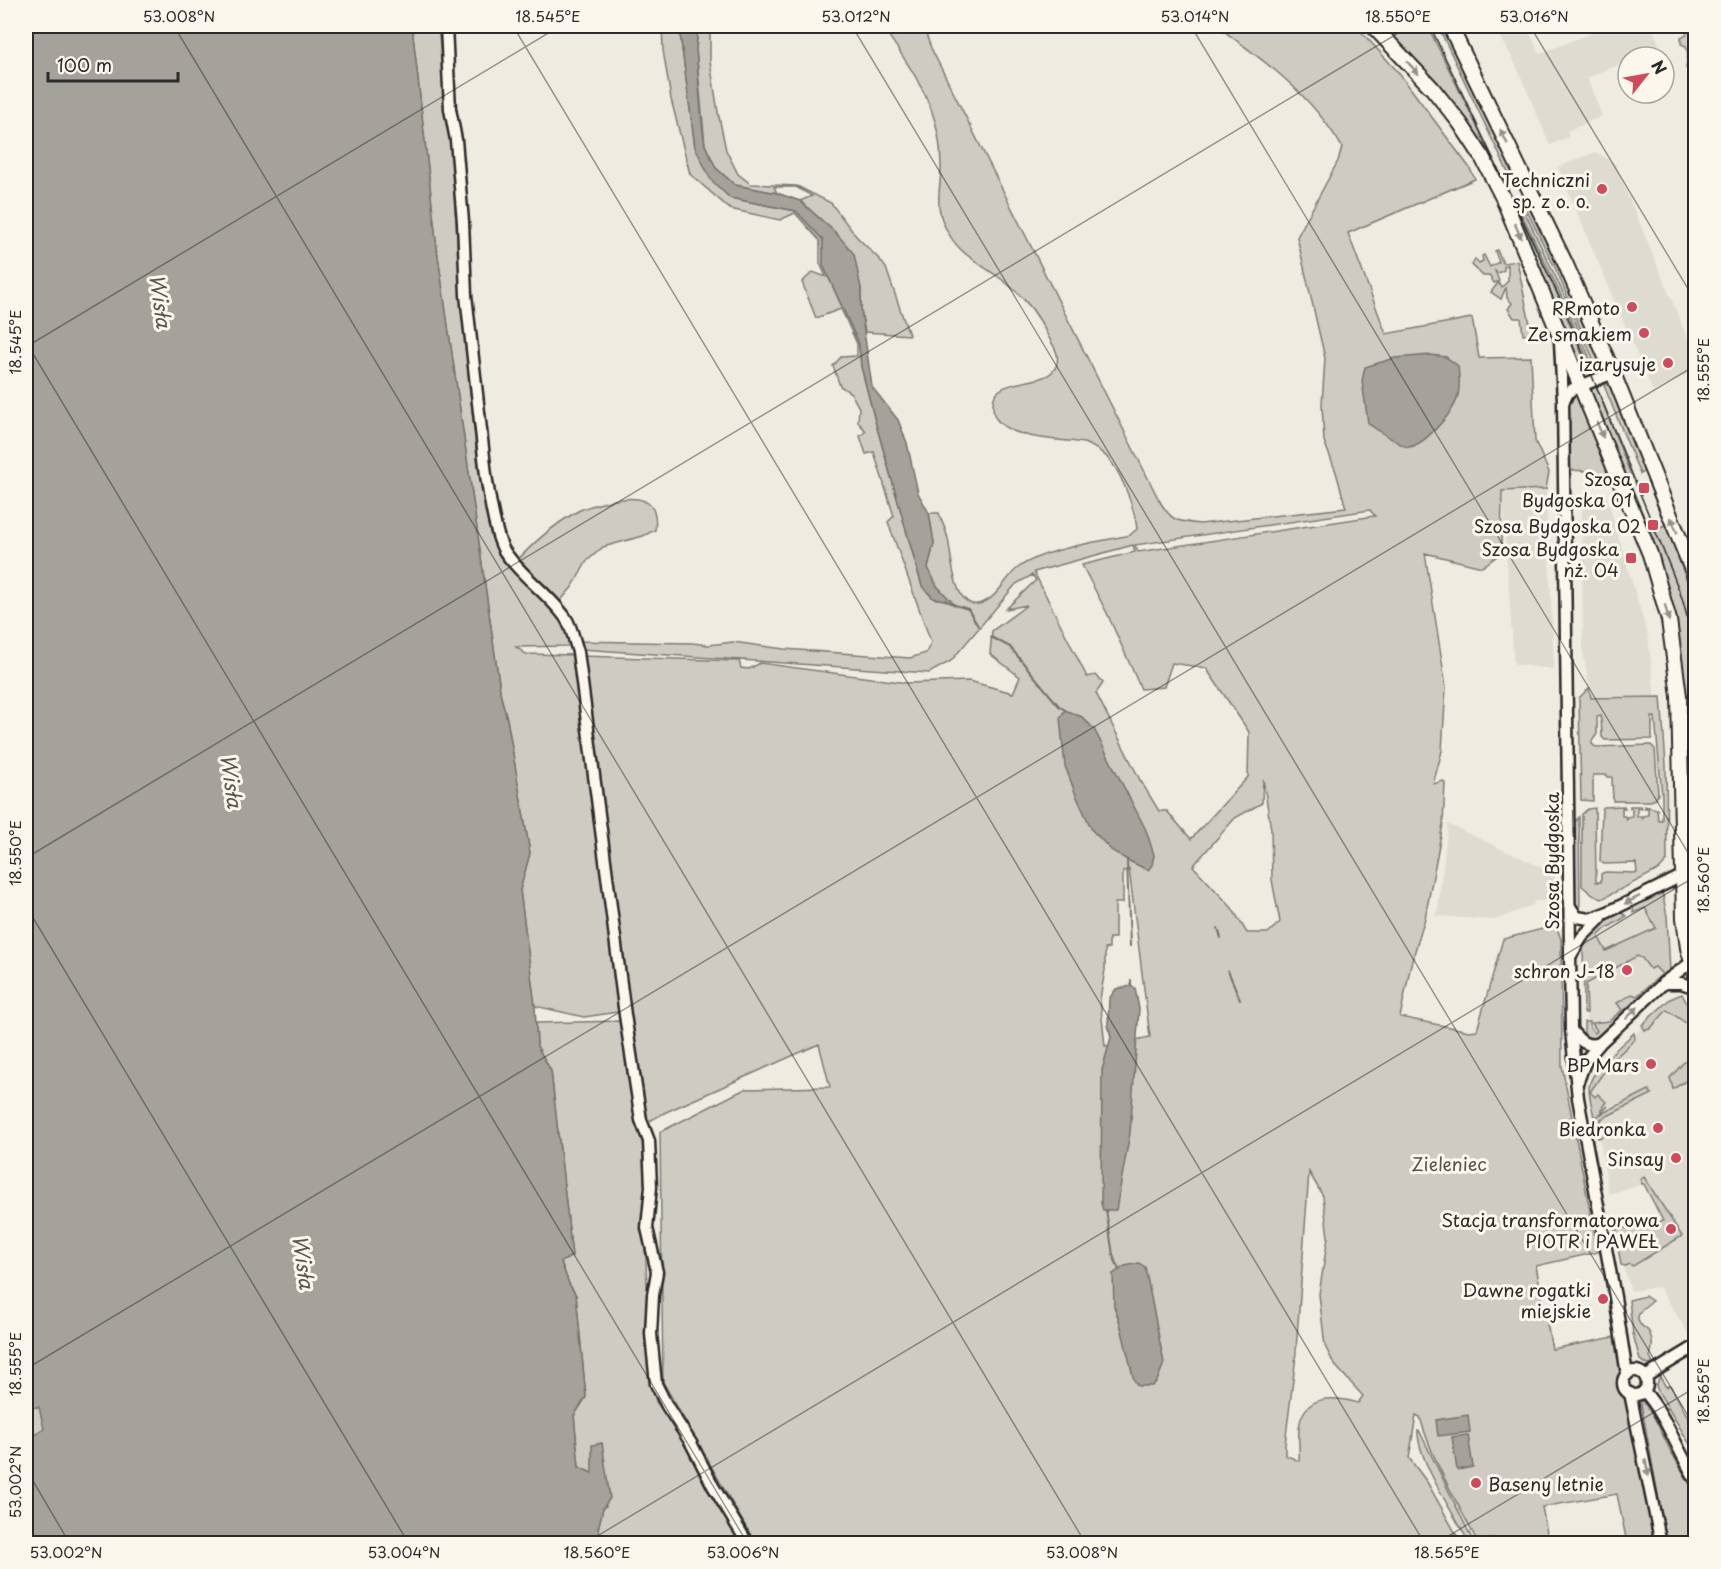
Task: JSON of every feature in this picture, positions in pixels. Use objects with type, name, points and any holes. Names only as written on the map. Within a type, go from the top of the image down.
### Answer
[{"type":"main road","name":"Szosa Bydgoska","points":[[1373,26],[1432,88],[1460,123],[1481,155],[1503,198],[1559,330],[1650,554],[1669,620],[1679,696],[1684,918],[1695,975]]},
{"type":"main road","points":[[1450,26],[1566,265],[1695,579]]},
{"type":"street","points":[[446,26],[450,109],[456,140],[463,222],[466,295],[486,475],[491,501],[504,550],[566,618],[578,652],[625,1015],[641,1120],[649,1141],[651,1187],[646,1228],[657,1272],[653,1294],[651,1334],[656,1384],[748,1544]]},
{"type":"street","name":"Szosa Bydgoska","points":[[1559,330],[1563,401],[1571,1030],[1576,1087],[1618,1317],[1630,1361],[1636,1374]]},
{"type":"street","points":[[1563,401],[1568,393],[1612,373]]},
{"type":"street","points":[[1569,905],[1574,914],[1582,919],[1590,919],[1695,869]]},
{"type":"street","points":[[1569,958],[1587,930],[1608,912]]},
{"type":"street","points":[[1684,918],[1695,933]]},
{"type":"street","points":[[1576,1087],[1587,1060],[1601,1042],[1663,983],[1693,960]]},
{"type":"street","points":[[1663,983],[1681,983],[1695,988]]},
{"type":"street","points":[[1571,1030],[1584,1044],[1592,1045],[1601,1042]]},
{"type":"street","points":[[1661,1544],[1630,1394],[1623,1384],[1636,1374],[1691,1349],[1695,1356]]},
{"type":"street","points":[[1630,1394],[1639,1394],[1644,1391],[1647,1384],[1636,1374]]},
{"type":"street","points":[[1644,1391],[1661,1413],[1695,1480]]},
{"type":"shaded area","points":[[1495,26],[1527,26],[1539,54],[1609,26],[1651,26],[1660,45],[1616,45],[1616,66],[1587,78],[1602,116],[1567,131],[1569,137],[1550,145],[1516,65]]},
{"type":"shaded area","points":[[1596,152],[1615,164],[1687,337],[1695,334],[1695,385],[1690,373],[1653,392],[1558,167]]},
{"type":"shaded area","points":[[1546,489],[1554,669],[1514,664],[1502,491]]},
{"type":"shaded area","points":[[1607,497],[1648,637],[1655,697],[1591,698],[1583,652],[1582,507]]},
{"type":"shaded area","points":[[1448,824],[1555,874],[1555,896],[1535,901],[1533,905],[1495,920],[1435,916],[1438,909]]},
{"type":"shaded area","points":[[1645,908],[1657,928],[1606,952],[1598,936],[1605,929]]},
{"type":"shaded area","points":[[1644,936],[1665,973],[1587,1040],[1584,966]]},
{"type":"shaded area","points":[[1665,1005],[1696,1027],[1695,1341],[1659,1287],[1631,1291],[1623,1265],[1670,1235],[1644,1184],[1609,1194],[1591,1089],[1608,1061]]},
{"type":"green space","points":[[412,26],[438,26],[443,102],[451,146],[462,312],[478,467],[488,514],[514,564],[552,528],[589,506],[627,498],[643,500],[653,510],[655,518],[655,530],[643,536],[603,547],[587,561],[573,586],[557,605],[573,641],[567,646],[516,647],[526,654],[576,655],[620,1008],[618,1012],[584,1017],[535,1006],[520,890],[530,853],[507,719],[501,697],[437,249]]},
{"type":"green space","name":"Zieleniec","points":[[662,26],[679,26],[695,147],[730,198],[796,211],[823,240],[823,265],[859,344],[861,366],[874,417],[922,586],[933,598],[953,604],[937,586],[928,568],[934,543],[929,513],[939,513],[948,539],[956,584],[968,602],[976,604],[993,597],[1019,567],[1030,560],[1058,550],[1130,535],[1137,529],[1136,522],[1120,476],[1109,459],[1102,453],[1084,443],[1035,437],[1011,430],[995,417],[993,403],[996,393],[1004,387],[1050,374],[1056,366],[1057,354],[1043,325],[1026,302],[1005,282],[961,250],[945,227],[939,204],[941,157],[934,119],[916,77],[882,26],[925,26],[931,48],[1159,500],[1175,519],[1200,524],[1346,508],[1324,441],[1322,404],[1325,358],[1297,237],[1338,161],[1342,147],[1316,111],[1286,80],[1217,26],[1356,26],[1399,73],[1469,167],[1475,179],[1348,233],[1386,334],[1472,318],[1479,358],[1531,357],[1535,441],[1549,472],[1546,489],[1502,491],[1501,553],[1482,567],[1425,553],[1446,687],[1442,751],[1433,784],[1443,781],[1445,783],[1443,824],[1425,918],[1411,964],[1400,1017],[1469,1031],[1477,1030],[1503,939],[1554,926],[1558,931],[1561,939],[1562,1066],[1598,1252],[1536,1266],[1552,1349],[1614,1337],[1622,1372],[1619,1386],[1626,1397],[1656,1543],[1627,1543],[1617,1494],[1542,1507],[1549,1543],[1500,1543],[1499,1539],[1495,1539],[1495,1543],[1493,1539],[1478,1543],[1438,1466],[1420,1417],[1416,1415],[1409,1458],[1427,1482],[1461,1543],[755,1543],[663,1382],[660,1132],[745,1089],[830,1087],[819,1044],[644,1124],[582,656],[739,661],[741,668],[749,669],[760,663],[907,683],[969,681],[1013,693],[1020,677],[990,654],[992,631],[1027,605],[1006,609],[1036,580],[1032,575],[1016,584],[951,661],[929,673],[581,649],[573,641],[709,645],[733,642],[784,649],[910,658],[926,653],[931,642],[888,522],[894,516],[874,452],[866,454],[860,436],[866,431],[858,422],[859,408],[851,393],[840,386],[833,366],[841,357],[857,356],[857,344],[841,309],[816,318],[802,282],[813,272],[826,277],[820,263],[820,241],[795,213],[780,220],[730,209],[690,174],[671,99],[663,50]],"holes":[[[1370,510],[1375,516],[1138,552],[1135,545]],[[1133,545],[1135,552],[1082,565],[1107,613],[1141,689],[1164,687],[1172,663],[1206,668],[1249,732],[1248,777],[1191,839],[1167,811],[1159,811],[1140,780],[1096,693],[1103,683],[1096,675],[1087,677],[1034,572]],[[1263,779],[1271,829],[1272,880],[1280,922],[1268,933],[1247,933],[1232,908],[1193,866],[1235,818],[1262,803]],[[1129,869],[1150,1037],[1105,1046],[1100,999],[1105,970],[1105,949],[1109,948],[1109,938],[1115,938],[1115,903],[1123,903],[1123,871]],[[1309,1172],[1323,1196],[1328,1237],[1319,1294],[1325,1346],[1334,1364],[1363,1396],[1358,1403],[1329,1399],[1313,1403],[1306,1409],[1299,1428],[1299,1461],[1285,1455],[1295,1364]]]},
{"type":"green space","points":[[698,26],[710,26],[710,61],[718,112],[726,150],[738,174],[751,184],[797,186],[831,203],[856,236],[886,268],[909,335],[865,332],[861,310],[861,288],[837,234],[800,201],[812,196],[796,187],[774,187],[777,193],[735,185],[716,168],[705,145],[696,49]]},
{"type":"green space","points":[[1387,26],[1428,27],[1507,187],[1387,31]]},
{"type":"green space","points":[[1438,26],[1444,26],[1517,179],[1514,185]]},
{"type":"green space","points":[[1689,26],[1695,26],[1696,75],[1694,76],[1686,68],[1688,54],[1686,46],[1681,44],[1681,37],[1687,34]]},
{"type":"green space","points":[[1520,197],[1526,197],[1564,271],[1600,355],[1601,365],[1598,371],[1558,274]]},
{"type":"green space","points":[[1518,198],[1568,303],[1595,372],[1593,373],[1565,304],[1515,200]]},
{"type":"green space","points":[[1514,201],[1590,373],[1580,368],[1513,204]]},
{"type":"green space","points":[[1497,250],[1503,263],[1517,261],[1532,334],[1523,335],[1521,318],[1514,318],[1508,309],[1512,303],[1507,298],[1506,287],[1501,299],[1491,292],[1498,283],[1502,287],[1508,281],[1508,265],[1498,273],[1495,271],[1499,281],[1494,283],[1490,276],[1483,276],[1472,265],[1475,259],[1479,263],[1483,261],[1482,256],[1484,255],[1490,267],[1499,262],[1495,251]]},
{"type":"green space","points":[[1603,383],[1611,387],[1646,470],[1640,474]]},
{"type":"green space","points":[[1596,386],[1632,478],[1626,480],[1592,397],[1592,390]]},
{"type":"green space","points":[[1576,392],[1617,483],[1613,485],[1605,476],[1588,471],[1569,470],[1569,397]]},
{"type":"green space","points":[[1650,479],[1695,593],[1696,847],[1691,849],[1689,731],[1684,672],[1672,616],[1628,485],[1630,484],[1650,531],[1665,525],[1647,480]]},
{"type":"green space","points":[[1589,688],[1591,698],[1661,697],[1666,765],[1667,861],[1660,869],[1602,899],[1582,886],[1582,814],[1588,809],[1595,808],[1596,882],[1601,882],[1601,874],[1605,872],[1637,873],[1636,863],[1604,864],[1600,861],[1602,809],[1624,806],[1622,816],[1626,819],[1632,816],[1630,806],[1640,806],[1641,808],[1637,808],[1637,816],[1641,816],[1642,819],[1643,816],[1648,815],[1648,808],[1644,806],[1657,809],[1658,820],[1662,820],[1662,796],[1655,717],[1652,717],[1652,739],[1605,740],[1602,737],[1601,716],[1597,717],[1597,734],[1592,741],[1596,747],[1651,745],[1655,749],[1658,794],[1651,801],[1613,801],[1612,777],[1593,775],[1593,801],[1581,800],[1579,698]]},
{"type":"green space","points":[[1579,817],[1580,914],[1575,907],[1572,826]]},
{"type":"green space","points":[[1662,891],[1667,916],[1670,971],[1599,1038],[1587,1040],[1584,1036],[1584,1022],[1590,1022],[1590,1028],[1595,1033],[1597,1031],[1592,1023],[1609,1021],[1622,1010],[1617,1003],[1632,994],[1637,996],[1662,974],[1655,967],[1650,969],[1642,958],[1637,956],[1586,984],[1587,1013],[1584,1013],[1583,944],[1600,924],[1620,912],[1627,916],[1598,936],[1606,951],[1656,928],[1645,908],[1633,913],[1634,905]]},
{"type":"green space","points":[[1682,994],[1695,1019],[1695,1037],[1686,1030],[1690,1026],[1667,1010],[1650,1029],[1645,1030],[1642,1025],[1670,999]]},
{"type":"green space","points":[[622,1021],[642,1132],[652,1384],[656,1402],[676,1428],[745,1543],[604,1543],[598,1529],[603,1507],[606,1506],[592,1474],[579,1467],[574,1415],[586,1397],[576,1295],[569,1284],[561,1262],[572,1256],[551,1071],[537,1046],[536,1023]]},
{"type":"green space","points":[[1634,1033],[1635,1039],[1610,1063],[1590,1092],[1595,1097],[1598,1094],[1606,1102],[1602,1111],[1608,1106],[1599,1115],[1649,1090],[1652,1094],[1601,1119],[1604,1136],[1598,1138],[1594,1121],[1598,1116],[1594,1117],[1589,1095],[1591,1081],[1607,1058]]},
{"type":"green space","points":[[1695,1056],[1695,1075],[1673,1089],[1670,1078],[1683,1063]]},
{"type":"green space","points":[[1644,1177],[1682,1236],[1633,1266],[1629,1264],[1625,1266],[1621,1265],[1615,1230],[1663,1221],[1640,1180]]},
{"type":"green space","points":[[1645,1296],[1652,1301],[1641,1311],[1638,1321],[1648,1330],[1652,1340],[1650,1357],[1653,1364],[1648,1365],[1640,1360],[1633,1334],[1629,1300]]},
{"type":"green space","points":[[1660,1377],[1666,1387],[1670,1385],[1695,1430],[1695,1453],[1658,1391],[1656,1386]]},
{"type":"green space","points":[[1640,1398],[1652,1413],[1695,1493],[1695,1543],[1667,1543]]},
{"type":"green space","points":[[39,1406],[45,1429],[30,1438],[26,1448],[26,1408]]},
{"type":"green space","points":[[1418,1431],[1474,1543],[1469,1543],[1430,1472],[1419,1443]]},
{"type":"water","name":"Wisła","points":[[26,26],[412,26],[437,249],[501,697],[507,719],[530,853],[520,890],[535,1006],[537,1046],[551,1071],[572,1256],[561,1262],[569,1284],[576,1295],[586,1397],[574,1416],[579,1467],[592,1473],[592,1445],[602,1443],[610,1498],[603,1508],[598,1529],[604,1543],[26,1543],[27,1441],[44,1429],[39,1407],[26,1408]]},
{"type":"water","points":[[679,26],[698,26],[696,49],[702,123],[705,145],[716,168],[735,185],[777,193],[800,201],[837,234],[854,254],[861,288],[861,310],[872,387],[898,420],[907,443],[918,493],[929,513],[934,543],[928,568],[937,586],[955,605],[933,598],[922,586],[874,417],[861,366],[859,344],[823,265],[823,240],[796,211],[730,198],[711,180],[695,147]]},
{"type":"water","points":[[1431,355],[1446,357],[1458,366],[1458,395],[1450,412],[1437,428],[1421,441],[1408,447],[1368,423],[1362,381],[1365,367],[1395,358]]},
{"type":"water","points":[[1065,710],[1082,717],[1094,729],[1146,830],[1154,855],[1152,865],[1148,870],[1111,850],[1092,830],[1065,766],[1060,718]]},
{"type":"water","points":[[1131,986],[1135,988],[1139,1009],[1130,1133],[1116,1210],[1103,1210],[1101,1203],[1102,1070],[1111,1037],[1108,1025],[1109,999],[1116,989]]},
{"type":"water","points":[[1139,1263],[1145,1267],[1164,1363],[1157,1381],[1152,1386],[1138,1386],[1134,1380],[1114,1306],[1113,1274],[1125,1266]]},
{"type":"water","points":[[1468,1415],[1470,1432],[1438,1436],[1436,1420]]},
{"type":"water","points":[[1468,1435],[1473,1467],[1457,1470],[1452,1437]]},
{"type":"waterway","points":[[955,605],[968,609],[978,626]]},
{"type":"waterway","points":[[991,637],[1010,647],[1059,706],[1065,710]]},
{"type":"waterway","points":[[1127,860],[1130,946]]},
{"type":"waterway","points":[[1218,928],[1221,938]]},
{"type":"waterway","points":[[1228,971],[1240,999]]},
{"type":"waterway","points":[[1131,980],[1131,986]]},
{"type":"waterway","points":[[1106,1210],[1113,1255],[1119,1270]]},
{"type":"tram line","points":[[1430,26],[1564,307],[1672,572],[1682,598],[1696,650]]},
{"type":"place","name":"Techniczni sp. z o. o.","points":[[1602,189]]},
{"type":"place","name":"RRmoto","points":[[1632,307]]},
{"type":"place","name":"Ze smakiem","points":[[1644,333]]},
{"type":"place","name":"izarysuje","points":[[1668,363]]},
{"type":"place","name":"Szosa Bydgoska 01","points":[[1644,488]]},
{"type":"place","name":"Szosa Bydgoska 02","points":[[1653,525]]},
{"type":"place","name":"Szosa Bydgoska nż. 04","points":[[1631,558]]},
{"type":"place","name":"schron J-18","points":[[1627,970]]},
{"type":"place","name":"BP Mars","points":[[1651,1064]]},
{"type":"place","name":"Biedronka","points":[[1658,1128]]},
{"type":"place","name":"Sinsay","points":[[1676,1158]]},
{"type":"place","name":"Stacja transformatorowa PIOTR i PAWEŁ","points":[[1671,1229]]},
{"type":"place","name":"Dawne rogatki miejskie","points":[[1603,1299]]},
{"type":"place","name":"Baseny letnie","points":[[1476,1483]]}]
